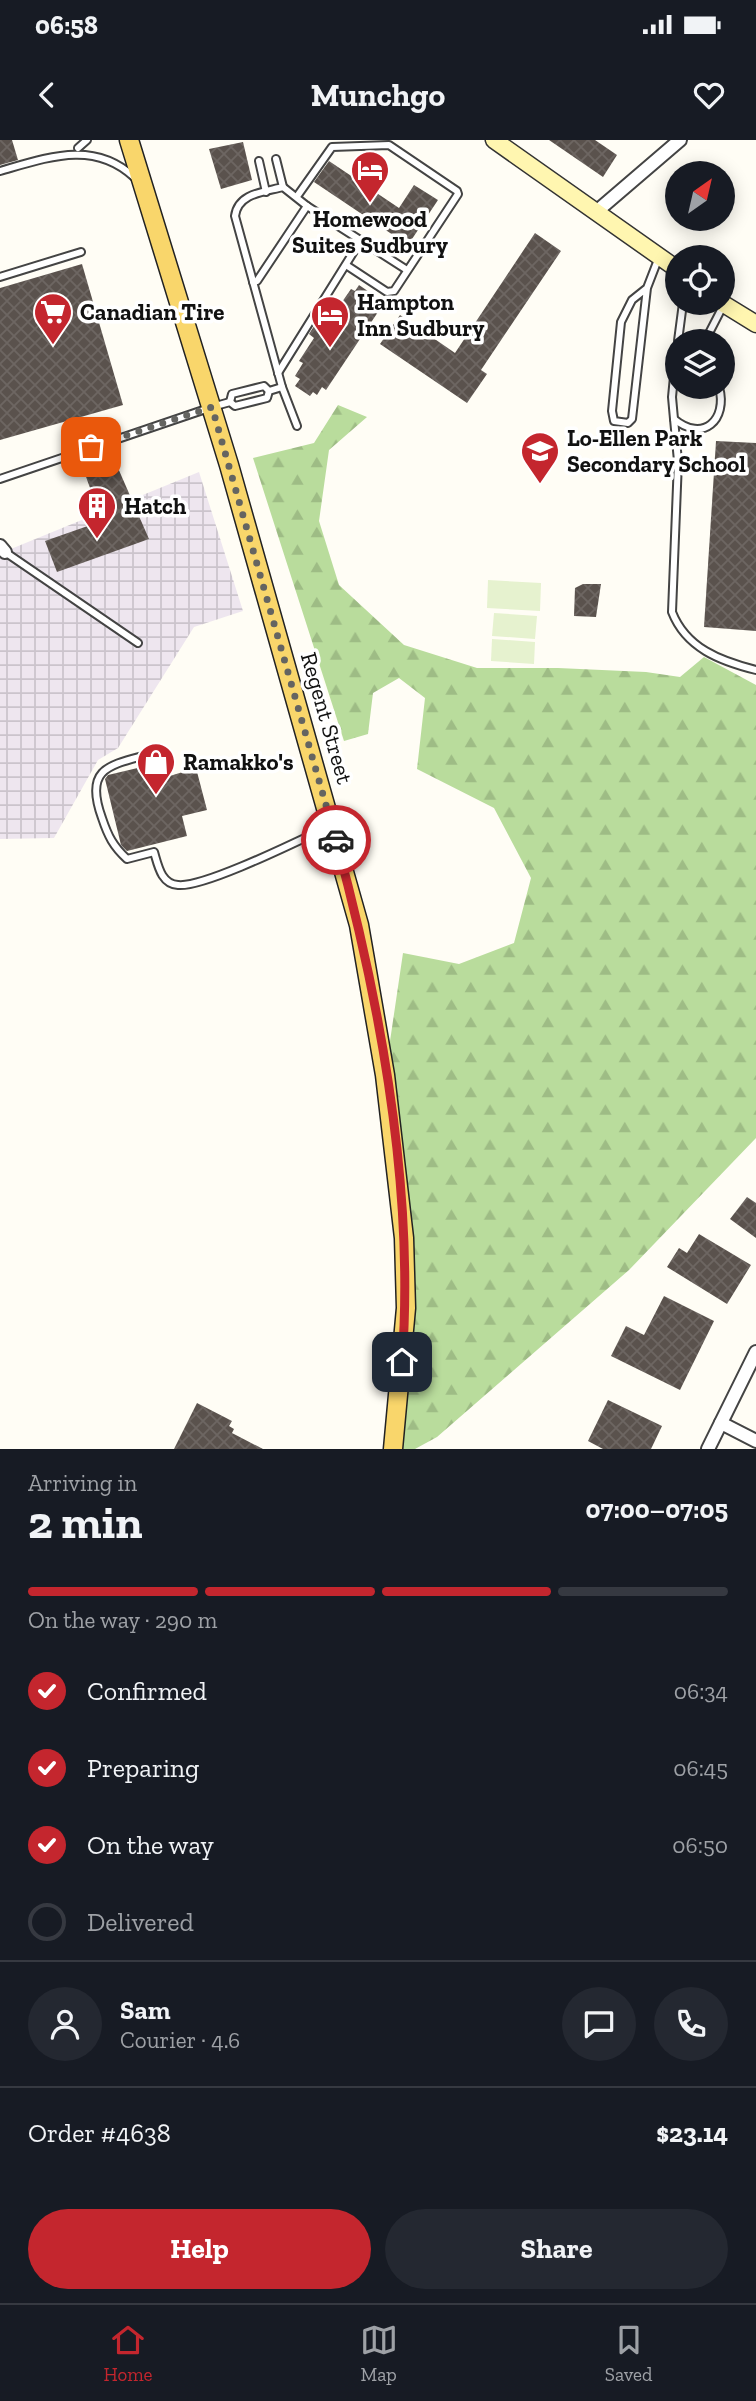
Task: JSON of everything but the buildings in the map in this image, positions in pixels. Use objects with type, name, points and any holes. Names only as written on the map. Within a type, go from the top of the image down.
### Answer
[{"type":"main road","name":"Regent Street","points":[[129,140],[212,407],[359,925],[386,1075],[404,1238],[406,1308],[393,1449]]},
{"type":"street","points":[[494,140],[665,260]]},
{"type":"street","points":[[596,212],[680,140]]},
{"type":"street","points":[[735,311],[756,324]]},
{"type":"street","points":[[708,1449],[756,1352]]},
{"type":"street","points":[[721,1423],[756,1441]]},
{"type":"lane","points":[[0,172],[78,148],[87,140]]},
{"type":"lane","points":[[298,195],[332,146],[389,145],[458,194],[394,291],[387,292],[346,265]]},
{"type":"lane","points":[[78,148],[111,157],[127,169],[144,189]]},
{"type":"lane","points":[[276,159],[283,187]]},
{"type":"lane","points":[[258,161],[266,191]]},
{"type":"lane","points":[[297,426],[278,373],[235,216],[236,209],[246,197],[283,187],[298,195],[307,206],[407,270]]},
{"type":"lane","points":[[253,282],[257,281],[307,206]]},
{"type":"lane","points":[[278,373],[361,240]]},
{"type":"lane","points":[[0,277],[81,252]]},
{"type":"lane","points":[[647,288],[632,300],[621,322],[612,411],[614,421],[620,424],[628,424],[632,419],[647,288],[652,270],[660,256]]},
{"type":"lane","points":[[230,402],[232,394],[264,386],[270,391]]},
{"type":"lane","points":[[230,402],[235,406],[267,398],[270,391],[282,387]]},
{"type":"lane","points":[[672,399],[678,461],[672,612],[680,631],[695,646],[736,665],[756,670]]},
{"type":"lane","points":[[674,419],[682,426],[697,430],[710,426],[718,418],[720,399]]},
{"type":"lane","points":[[0,479],[230,402]]},
{"type":"lane","points":[[3,549],[138,643]]},
{"type":"lane","points":[[154,753],[112,765],[96,781],[93,794],[112,846],[127,859],[154,852],[161,874],[178,886],[262,859],[332,825]]},
{"type":"shaded area","points":[[199,472],[243,611],[194,627],[118,748],[98,760],[54,838],[0,839],[0,546],[6,551]]},
{"type":"green space","points":[[338,405],[367,417],[329,450],[319,521],[339,585],[404,645],[477,668],[558,668],[646,672],[680,677],[704,657],[756,685],[756,1138],[629,1270],[437,1437],[415,1449],[393,1449],[406,1308],[385,1075],[403,953],[459,964],[514,943],[531,878],[494,808],[417,769],[425,698],[399,678],[373,693],[368,734],[344,741],[253,458],[314,443]]},
{"type":"green space","points":[[488,580],[541,583],[540,611],[487,608]]},
{"type":"green space","points":[[494,613],[537,616],[535,639],[492,636]]},
{"type":"green space","points":[[492,639],[535,642],[534,664],[491,661]]},
{"type":"way so far","points":[[91,447],[212,407],[336,840]]},
{"type":"place","name":"Homewood Suites Sudbury","points":[[370,204]]},
{"type":"place","name":"Canadian Tire","points":[[53,346]]},
{"type":"place","name":"Hampton Inn Sudbury","points":[[330,349]]},
{"type":"place","name":"Lo-Ellen Park Secondary School","points":[[540,485]]},
{"type":"place","name":"Hatch","points":[[97,540]]},
{"type":"place","name":"Ramakko's","points":[[156,796]]},
{"type":"route","points":[[336,840],[359,925],[386,1075],[404,1238],[406,1308],[402,1362]]}]
